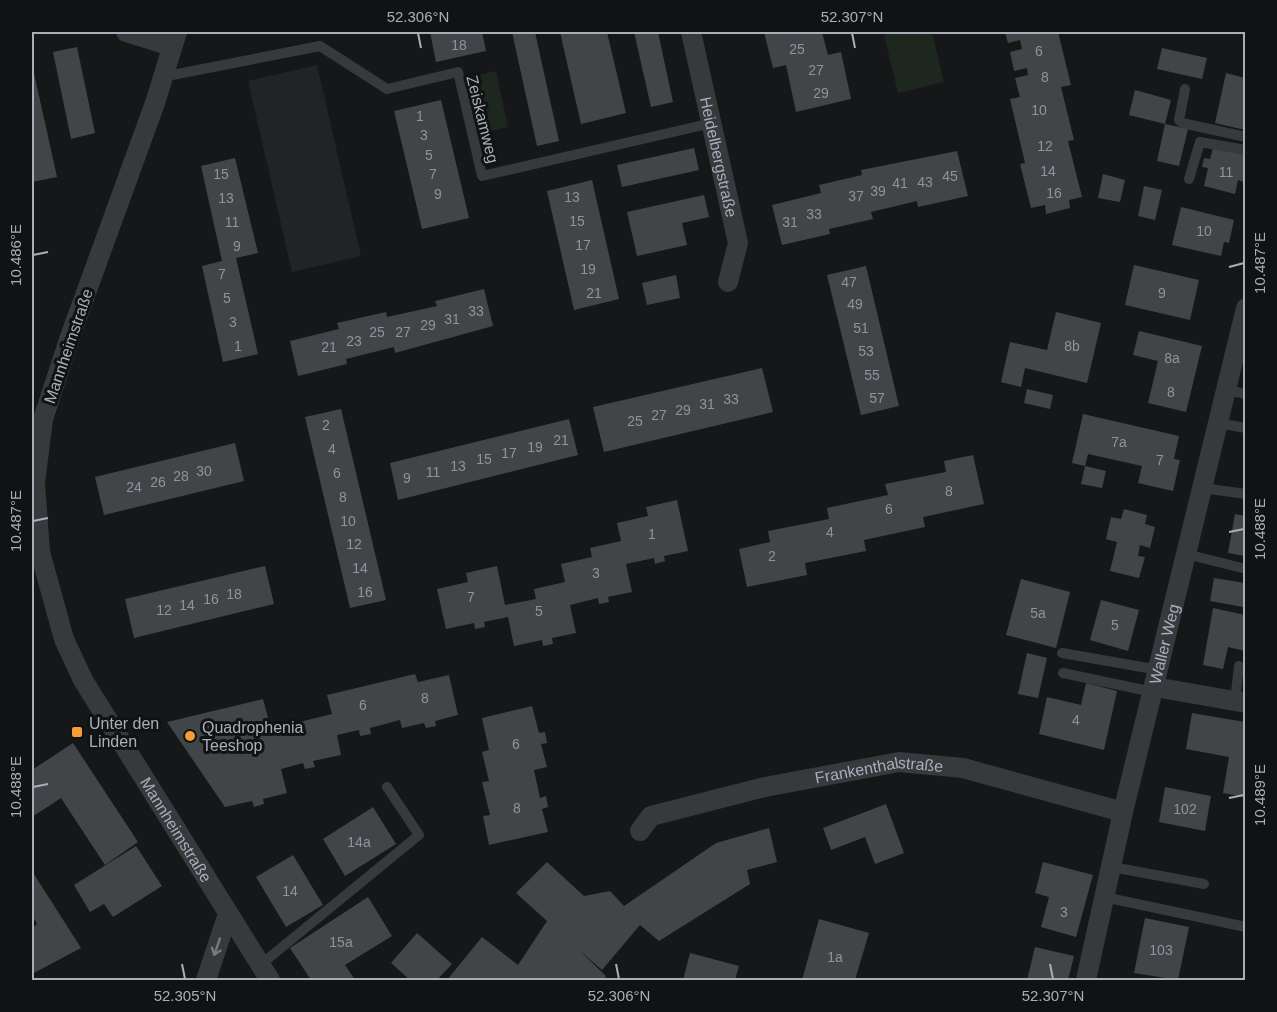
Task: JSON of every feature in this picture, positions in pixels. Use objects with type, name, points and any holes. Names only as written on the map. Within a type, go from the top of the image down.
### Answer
[{"type":"street","points":[[126,32],[174,39]]},
{"type":"street","name":"Heidelbergstraße","points":[[691,32],[738,243],[728,282]]},
{"type":"street","name":"Mannheimstraße","points":[[174,39],[47,405],[33,483],[40,552],[64,639],[83,680],[265,974]]},
{"type":"street","name":"Waller Weg","points":[[1086,981],[1123,812],[1245,308]]},
{"type":"street","points":[[1156,683],[1240,702]]},
{"type":"street","name":"Frankenthalstraße","points":[[640,831],[651,816],[765,787],[899,762],[963,768],[1123,812]]},
{"type":"street","points":[[206,981],[228,914]]},
{"type":"lane","name":"Zeiskamweg","points":[[162,77],[320,46],[387,89],[458,72],[482,176],[712,123]]},
{"type":"lane","points":[[1185,89],[1179,120],[1182,123],[1245,137]]},
{"type":"lane","points":[[1189,178],[1200,142],[1245,150]]},
{"type":"lane","points":[[1226,390],[1245,393]]},
{"type":"lane","points":[[1218,423],[1245,428]]},
{"type":"lane","points":[[1202,488],[1245,494]]},
{"type":"lane","points":[[1186,554],[1245,569]]},
{"type":"lane","points":[[1062,653],[1156,683]]},
{"type":"lane","points":[[1239,666],[1240,702]]},
{"type":"lane","points":[[1063,674],[1156,683]]},
{"type":"lane","points":[[265,974],[419,835],[387,787]]},
{"type":"lane","points":[[1112,867],[1204,884]]},
{"type":"lane","points":[[1104,897],[1245,927]]},
{"type":"shaded area","points":[[899,32],[932,32],[944,82],[898,93],[884,35]]},
{"type":"shaded area","points":[[317,65],[361,256],[292,272],[248,81]]},
{"type":"shaded area","points":[[496,71],[508,127],[487,132],[474,76]]},
{"type":"building","points":[[430,32],[482,32],[486,51],[436,62]]},
{"type":"building","points":[[512,32],[535,32],[559,141],[537,146]]},
{"type":"building","points":[[560,32],[607,32],[626,113],[581,124]]},
{"type":"building","points":[[634,32],[658,32],[673,102],[651,107]]},
{"type":"building","points":[[764,32],[822,32],[828,55],[841,52],[851,99],[796,112],[786,65],[773,68]]},
{"type":"building","points":[[1005,32],[1058,32],[1071,85],[1061,87],[1074,140],[1068,141],[1082,197],[1069,200],[1070,208],[1046,214],[1045,205],[1031,208],[1020,164],[1025,163],[1010,99],[1020,97],[1015,78],[1028,75],[1027,68],[1014,71],[1010,52],[1022,49],[1020,40],[1008,43]]},
{"type":"building","points":[[77,47],[95,133],[71,139],[53,52]]},
{"type":"building","points":[[1162,48],[1207,58],[1202,79],[1157,69]]},
{"type":"building","points":[[32,64],[57,177],[32,182]]},
{"type":"building","points":[[1226,73],[1245,78],[1245,130],[1215,123]]},
{"type":"building","points":[[1135,90],[1171,100],[1165,124],[1129,115]]},
{"type":"building","points":[[441,100],[469,218],[422,229],[394,111]]},
{"type":"building","points":[[1165,124],[1188,129],[1179,166],[1157,161]]},
{"type":"building","points":[[694,148],[699,170],[622,187],[617,165]]},
{"type":"building","points":[[1213,148],[1245,155],[1244,182],[1238,180],[1235,194],[1204,186],[1208,168],[1202,167],[1204,158],[1210,159]]},
{"type":"building","points":[[957,151],[968,196],[918,207],[917,201],[871,212],[873,219],[829,229],[830,234],[782,245],[772,205],[821,193],[819,185],[862,175],[861,170]]},
{"type":"building","points":[[235,158],[258,253],[236,258],[258,354],[223,362],[202,266],[222,261],[201,166]]},
{"type":"building","points":[[1103,174],[1125,180],[1120,202],[1098,198]]},
{"type":"building","points":[[592,180],[619,299],[574,310],[547,191]]},
{"type":"building","points":[[1144,186],[1162,190],[1155,220],[1138,216]]},
{"type":"building","points":[[704,195],[709,217],[682,223],[687,245],[637,256],[627,212]]},
{"type":"building","points":[[1181,207],[1234,220],[1229,243],[1224,242],[1221,256],[1172,245]]},
{"type":"building","points":[[1134,265],[1199,280],[1190,320],[1125,305]]},
{"type":"building","points":[[866,266],[899,406],[861,415],[827,275]]},
{"type":"building","points":[[676,275],[680,298],[647,305],[642,283]]},
{"type":"building","points":[[484,289],[493,326],[395,353],[394,347],[346,359],[347,364],[298,376],[290,341],[339,329],[337,323],[386,312],[387,317],[437,306],[435,301]]},
{"type":"building","points":[[1056,312],[1101,323],[1087,383],[1025,368],[1021,387],[1001,382],[1010,342],[1047,350]]},
{"type":"building","points":[[1139,331],[1202,346],[1186,412],[1148,403],[1158,361],[1133,355]]},
{"type":"building","points":[[762,368],[773,412],[604,452],[593,407]]},
{"type":"building","points":[[1027,389],[1053,395],[1050,409],[1024,403]]},
{"type":"building","points":[[341,409],[386,600],[350,608],[305,417]]},
{"type":"building","points":[[1083,414],[1179,436],[1174,459],[1180,460],[1173,491],[1138,483],[1142,466],[1088,454],[1085,466],[1072,463]]},
{"type":"building","points":[[569,419],[578,455],[398,500],[390,463]]},
{"type":"building","points":[[235,443],[244,481],[104,515],[95,477]]},
{"type":"building","points":[[973,455],[984,504],[923,517],[925,527],[864,540],[866,551],[805,563],[807,575],[747,587],[739,549],[770,542],[768,531],[829,519],[827,508],[888,495],[885,484],[946,472],[944,461]]},
{"type":"building","points":[[1085,466],[1106,471],[1102,488],[1081,484]]},
{"type":"building","points":[[677,500],[688,551],[664,556],[665,561],[655,564],[654,558],[626,564],[632,592],[608,597],[609,602],[599,604],[598,598],[570,605],[576,633],[552,638],[553,644],[543,646],[542,640],[514,646],[508,617],[484,622],[485,627],[475,629],[474,623],[446,629],[437,589],[468,582],[466,573],[497,566],[505,605],[536,599],[534,589],[565,582],[561,564],[592,557],[590,548],[621,541],[617,523],[648,516],[646,507]]},
{"type":"building","points":[[1124,509],[1147,515],[1145,524],[1155,527],[1150,548],[1140,545],[1138,556],[1145,557],[1139,578],[1110,571],[1117,542],[1106,539],[1111,517],[1121,519]]},
{"type":"building","points":[[1235,514],[1245,516],[1245,556],[1228,553]]},
{"type":"building","points":[[265,566],[274,604],[134,638],[125,599]]},
{"type":"building","points":[[1214,578],[1245,583],[1243,607],[1210,601]]},
{"type":"building","points":[[1021,579],[1070,592],[1056,648],[1006,635]]},
{"type":"building","points":[[1101,600],[1139,610],[1128,651],[1090,640]]},
{"type":"building","points":[[1213,608],[1245,615],[1245,651],[1228,647],[1223,669],[1203,665]]},
{"type":"building","points":[[1027,653],[1047,658],[1038,698],[1018,694]]},
{"type":"building","points":[[415,674],[418,682],[449,675],[458,715],[435,721],[436,726],[426,728],[424,723],[402,728],[400,720],[370,728],[371,734],[360,736],[359,730],[337,735],[341,755],[313,761],[315,767],[305,769],[303,763],[281,769],[287,793],[263,799],[264,804],[254,807],[252,801],[225,807],[167,722],[263,699],[271,729],[332,714],[327,695]]},
{"type":"building","points":[[1086,683],[1117,691],[1104,750],[1039,734],[1047,697],[1081,705]]},
{"type":"building","points":[[532,706],[539,733],[545,732],[547,743],[541,744],[547,767],[534,770],[540,798],[546,796],[548,807],[542,809],[548,832],[489,845],[483,816],[490,815],[482,782],[489,781],[482,752],[489,750],[482,718]]},
{"type":"building","points":[[1192,713],[1245,722],[1245,797],[1223,793],[1229,757],[1186,749]]},
{"type":"building","points":[[73,743],[138,842],[105,865],[61,798],[32,817],[32,770]]},
{"type":"building","points":[[1165,787],[1211,796],[1205,831],[1159,822]]},
{"type":"building","points":[[886,804],[904,853],[875,864],[865,837],[831,850],[823,828]]},
{"type":"building","points":[[373,807],[396,844],[345,876],[323,839]]},
{"type":"building","points":[[769,828],[777,862],[747,870],[750,884],[659,941],[640,925],[602,970],[578,949],[606,976],[604,980],[447,980],[482,937],[518,965],[547,921],[516,893],[547,862],[584,896],[610,891],[624,906],[716,843]]},
{"type":"building","points":[[136,846],[162,886],[113,917],[104,904],[90,912],[74,885]]},
{"type":"building","points":[[293,855],[323,905],[286,927],[256,877]]},
{"type":"building","points":[[1043,862],[1093,875],[1076,937],[1041,927],[1049,897],[1035,893]]},
{"type":"building","points":[[32,871],[81,948],[32,974],[32,928],[37,924],[32,915]]},
{"type":"building","points":[[368,897],[392,936],[345,965],[355,980],[311,980],[290,948]]},
{"type":"building","points":[[1145,918],[1189,927],[1178,980],[1134,973]]},
{"type":"building","points":[[819,919],[869,933],[855,980],[802,980]]},
{"type":"building","points":[[417,933],[452,964],[437,980],[410,980],[391,963]]},
{"type":"building","points":[[1035,947],[1074,956],[1068,980],[1027,980]]},
{"type":"building","points":[[690,953],[739,966],[735,980],[683,980]]},
{"type":"place","name":"Unter den Linden","points":[[77,732]]},
{"type":"place","name":"Quadrophenia Teeshop","points":[[190,736]]}]
